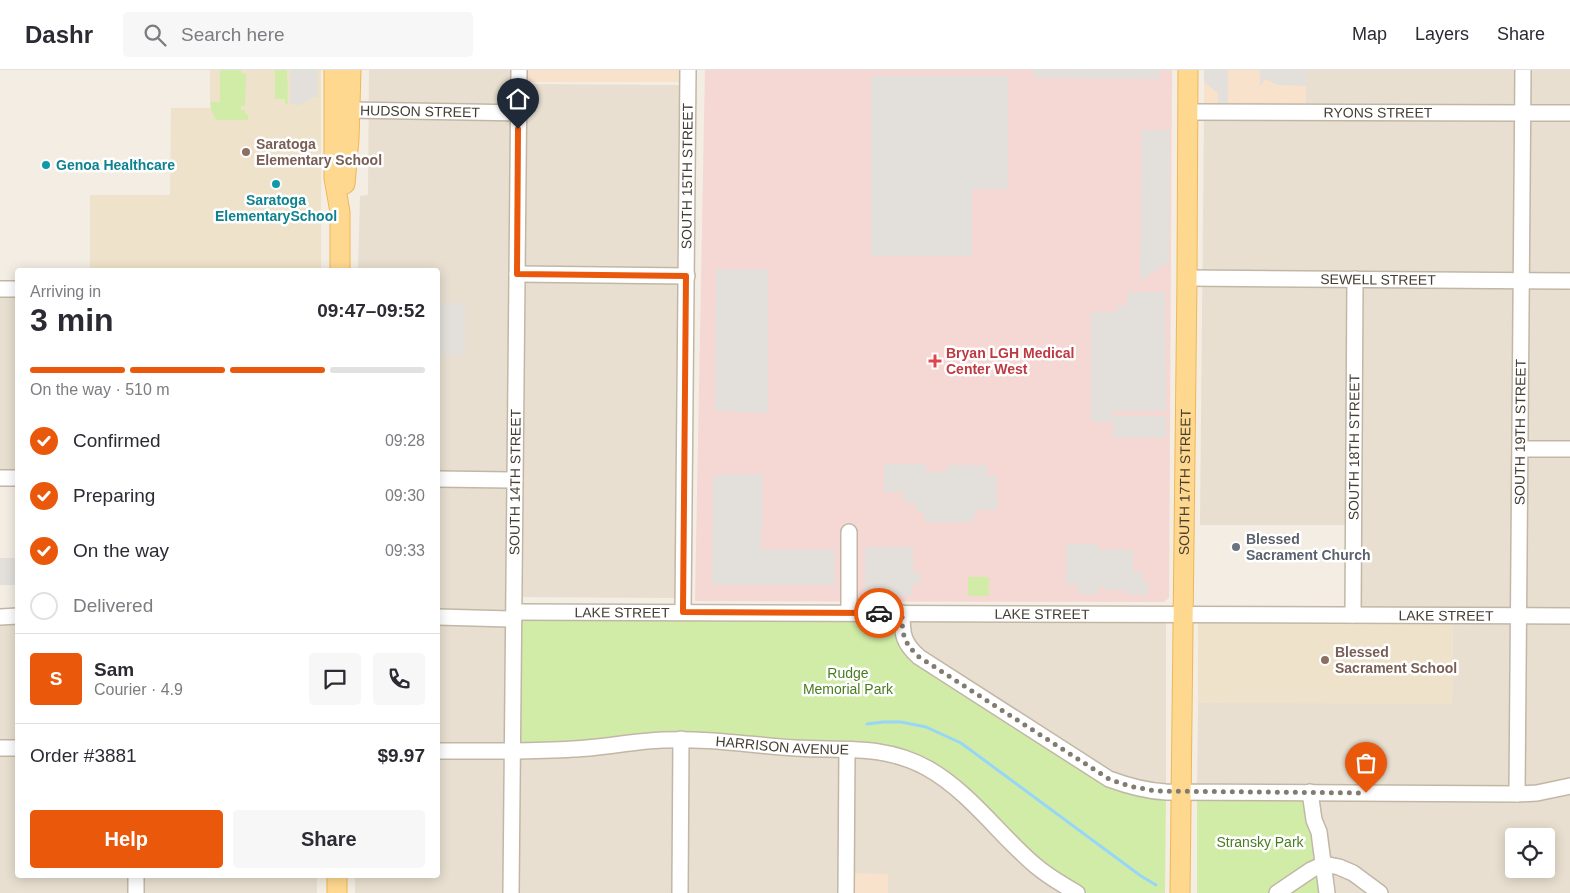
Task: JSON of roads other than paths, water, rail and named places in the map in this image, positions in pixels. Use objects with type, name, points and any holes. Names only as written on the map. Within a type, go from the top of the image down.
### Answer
[{"type":"main road","points":[[334,70],[334,178],[340,212]]},
{"type":"main road","points":[[340,268],[340,212],[346,176],[352,70]]},
{"type":"main road","name":"SOUTH 17TH STREET","points":[[1180,893],[1188,70]]},
{"type":"main road","points":[[337,878],[337,893]]},
{"type":"street","name":"SOUTH 14TH STREET","points":[[511,893],[519,70]]},
{"type":"street","name":"SOUTH 15TH STREET","points":[[683,612],[688,70]]},
{"type":"street","name":"SOUTH 19TH STREET","points":[[1517,794],[1523,70]]},
{"type":"street","name":"HUDSON STREET","points":[[350,110],[519,113]]},
{"type":"street","name":"RYONS STREET","points":[[1187,112],[1570,113]]},
{"type":"street","points":[[517,274],[686,276]]},
{"type":"street","name":"SEWELL STREET","points":[[1187,278],[1570,281]]},
{"type":"street","name":"SOUTH 18TH STREET","points":[[1353,616],[1355,279]]},
{"type":"street","points":[[0,289],[15,289]]},
{"type":"street","points":[[1520,449],[1570,449]]},
{"type":"street","points":[[0,478],[15,478]]},
{"type":"street","points":[[440,480],[515,480]]},
{"type":"street","points":[[848,613],[849,532]]},
{"type":"street","name":"LAKE STREET","points":[[440,617],[683,612],[1570,616]]},
{"type":"street","points":[[902,613],[904,638],[909,648],[919,657],[1109,779],[1142,790],[1181,792],[1517,794],[1537,793],[1570,786]]},
{"type":"street","points":[[0,617],[15,616]]},
{"type":"street","points":[[680,893],[682,740]]},
{"type":"street","name":"HARRISON AVENUE","points":[[440,751],[575,749],[632,742],[682,740],[720,741],[794,748],[881,751],[927,768],[953,786],[1037,867],[1060,884],[1077,893]]},
{"type":"street","points":[[0,748],[15,748]]},
{"type":"street","points":[[846,893],[847,750]]},
{"type":"street","points":[[1310,792],[1314,820],[1319,832],[1327,893]]},
{"type":"street","points":[[1277,893],[1311,870],[1324,864],[1339,867],[1353,874],[1380,893]]},
{"type":"street","points":[[136,878],[136,893]]},
{"type":"waterway","points":[[867,724],[901,722],[926,727],[961,743],[1141,876],[1156,885]]},
{"type":"place","name":"Saratoga Elementary School","points":[[246,152]]},
{"type":"place","name":"Genoa Healthcare","points":[[46,165]]},
{"type":"place","name":"Saratoga ElementarySchool","points":[[276,184]]},
{"type":"place","name":"Bryan LGH Medical Center West","points":[[935,361]]},
{"type":"place","name":"Blessed Sacrament Church","points":[[1236,547]]},
{"type":"place","name":"Blessed Sacrament School","points":[[1325,660]]},
{"type":"park label","name":"Rudge Memorial Park","points":[[848,682]]},
{"type":"park label","name":"Stransky Park","points":[[1260,842]]}]
